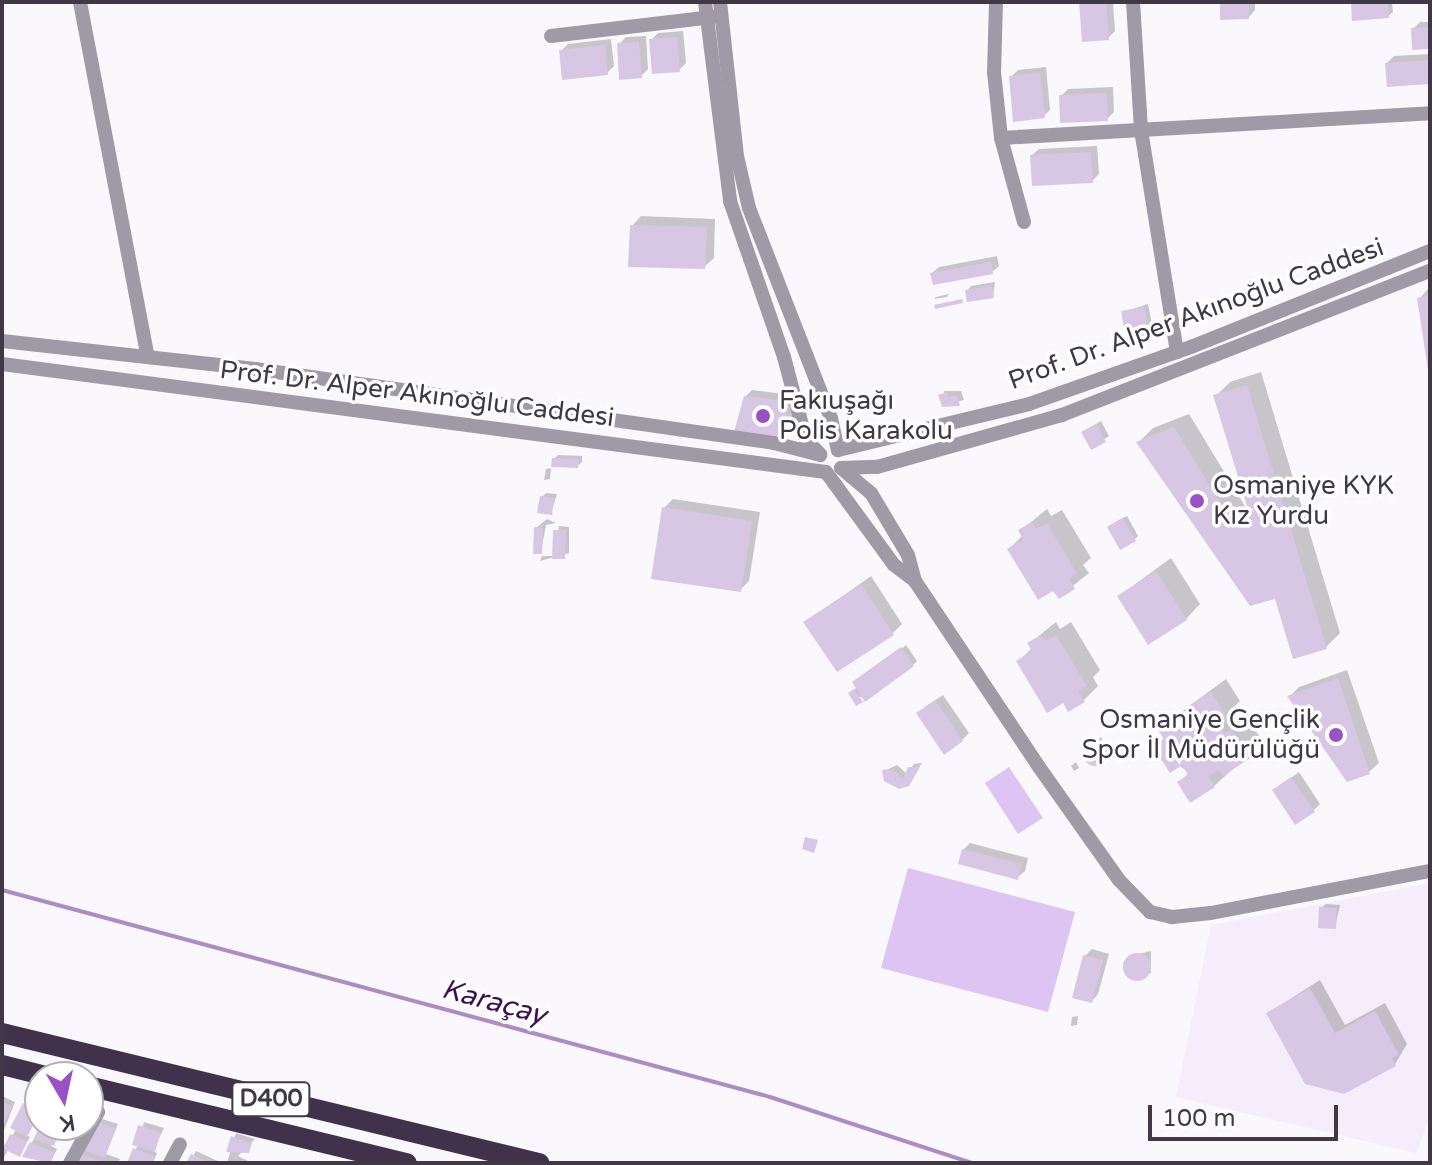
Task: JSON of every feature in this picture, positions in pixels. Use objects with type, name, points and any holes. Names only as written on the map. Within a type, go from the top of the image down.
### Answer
[{"type":"highway","name":"D400","points":[[2,1033],[539,1163]]},
{"type":"highway","points":[[2,1065],[24,1070]]},
{"type":"highway","name":"D400","points":[[104,1090],[407,1163]]},
{"type":"street","points":[[80,2],[148,357]]},
{"type":"street","points":[[705,2],[716,12],[749,208],[843,456],[834,470]]},
{"type":"street","points":[[996,2],[994,72],[1001,138],[1024,222]]},
{"type":"street","points":[[1133,2],[1141,130],[1177,352]]},
{"type":"street","points":[[551,36],[716,12]]},
{"type":"street","points":[[716,12],[730,201],[784,357],[806,440],[834,470],[894,565],[915,581]]},
{"type":"street","points":[[1001,138],[1430,113]]},
{"type":"street","name":"Prof. Dr. Alper Akınoğlu Caddesi","points":[[2,341],[148,357],[790,447],[820,455],[837,444],[856,447],[1029,404],[1177,352],[1430,251]]},
{"type":"street","name":"Prof. Dr. Alper Akınoğlu Caddesi","points":[[2,364],[834,470],[877,467],[1062,415],[1430,271]]},
{"type":"street","points":[[790,447],[806,440]]},
{"type":"street","points":[[867,490],[877,467]]},
{"type":"street","points":[[834,470],[867,490],[908,555],[915,581],[1048,780],[1119,880],[1150,912],[1172,917],[1211,913],[1430,871]]},
{"type":"street","points":[[70,1163],[80,1141]]},
{"type":"street","points":[[170,1163],[180,1144]]},
{"type":"shaded area","points":[[1009,767],[1043,818],[1018,834],[985,783]]},
{"type":"shaded area","points":[[908,868],[1075,912],[1048,1012],[881,968]]},
{"type":"shaded area","points":[[1430,883],[1430,1117],[1416,1153],[1176,1097],[1211,925]]},
{"type":"building","points":[[1079,2],[1106,2],[1109,40],[1082,42]]},
{"type":"building","points":[[1220,2],[1249,2],[1249,19],[1220,20]]},
{"type":"building","points":[[1351,2],[1388,2],[1389,18],[1352,21]]},
{"type":"building","points":[[1430,27],[1430,49],[1412,50],[1411,28]]},
{"type":"building","points":[[677,37],[680,72],[652,74],[649,39]]},
{"type":"building","points":[[639,42],[642,78],[619,80],[617,43]]},
{"type":"building","points":[[605,45],[608,75],[562,80],[559,50]]},
{"type":"building","points":[[1430,60],[1430,84],[1387,87],[1385,63]]},
{"type":"building","points":[[1040,73],[1045,118],[1013,122],[1009,76]]},
{"type":"building","points":[[1107,93],[1108,121],[1060,123],[1059,95]]},
{"type":"building","points":[[1091,152],[1093,183],[1032,186],[1030,155]]},
{"type":"building","points":[[630,225],[707,227],[705,269],[628,267]]},
{"type":"building","points":[[991,262],[993,274],[933,285],[930,273]]},
{"type":"building","points":[[992,285],[994,298],[967,302],[965,290]]},
{"type":"building","points":[[1430,295],[1430,370],[1428,370],[1417,298]]},
{"type":"building","points":[[962,299],[963,303],[935,309],[934,305]]},
{"type":"building","points":[[1144,307],[1150,335],[1126,339],[1121,311]]},
{"type":"building","name":"Osmaniye KYK Kız Yurdu","points":[[1247,385],[1327,649],[1293,659],[1275,599],[1250,606],[1136,442],[1174,427],[1235,527],[1252,522],[1213,395]]},
{"type":"building","points":[[947,392],[948,397],[957,395],[960,406],[942,407],[938,395]]},
{"type":"building","name":"Fakıuşağı Polis Karakolu","points":[[744,396],[787,401],[787,437],[734,432]]},
{"type":"building","points":[[1096,424],[1106,442],[1091,450],[1081,432]]},
{"type":"building","points":[[552,458],[579,459],[578,468],[551,467]]},
{"type":"building","points":[[540,496],[554,498],[552,515],[537,513]]},
{"type":"building","points":[[662,507],[752,521],[741,592],[651,579]]},
{"type":"building","points":[[1122,518],[1136,541],[1120,550],[1107,527]]},
{"type":"building","points":[[1032,522],[1036,529],[1047,523],[1077,574],[1069,579],[1075,589],[1059,599],[1053,591],[1038,600],[1007,549],[1023,539],[1018,530]]},
{"type":"building","points":[[534,527],[543,528],[542,554],[533,554]]},
{"type":"building","points":[[553,530],[566,530],[565,559],[552,559]]},
{"type":"building","points":[[1156,571],[1187,620],[1148,645],[1117,596]]},
{"type":"building","points":[[861,584],[894,635],[837,672],[803,622]]},
{"type":"building","points":[[1041,635],[1045,641],[1056,635],[1087,686],[1078,691],[1085,702],[1068,712],[1063,703],[1047,713],[1016,661],[1032,651],[1027,643]]},
{"type":"building","points":[[901,647],[914,666],[865,702],[852,682]]},
{"type":"building","name":"Osmaniye Gençlik Spor İl Müdürülüğü","points":[[1338,678],[1370,774],[1347,782],[1287,696]]},
{"type":"building","points":[[854,689],[863,702],[856,706],[848,693]]},
{"type":"building","points":[[1211,692],[1227,717],[1218,723],[1224,733],[1231,729],[1250,758],[1223,776],[1219,770],[1208,776],[1215,787],[1190,803],[1177,782],[1188,775],[1182,765],[1170,773],[1153,747],[1164,739],[1156,727],[1180,712],[1188,723],[1196,717],[1189,706]]},
{"type":"building","points":[[935,700],[963,741],[944,755],[916,713]]},
{"type":"building","points":[[1095,742],[1106,749],[1107,754],[1100,765],[1095,766],[1084,759],[1083,754],[1090,743]]},
{"type":"building","points":[[908,767],[920,767],[909,786],[899,789],[884,781],[882,770],[892,769],[903,778]]},
{"type":"building","points":[[1291,777],[1315,812],[1295,825],[1272,790]]},
{"type":"building","points":[[805,837],[818,840],[814,853],[802,849]]},
{"type":"building","points":[[962,849],[1022,864],[1018,880],[958,864]]},
{"type":"building","points":[[1319,907],[1337,908],[1336,929],[1318,928]]},
{"type":"building","points":[[1137,953],[1147,957],[1151,967],[1147,977],[1137,981],[1127,977],[1123,967],[1127,957]]},
{"type":"building","points":[[1083,955],[1103,960],[1092,1003],[1072,998]]},
{"type":"building","points":[[1310,988],[1335,1033],[1375,1011],[1399,1055],[1392,1058],[1396,1066],[1344,1094],[1305,1084],[1266,1013]]},
{"type":"building","points":[[2,1102],[12,1106],[4,1124],[2,1123]]},
{"type":"building","points":[[23,1103],[24,1104],[24,1135],[10,1128]]},
{"type":"building","points":[[104,1124],[115,1128],[105,1158],[83,1150],[86,1141],[104,1141]]},
{"type":"building","points":[[138,1125],[161,1132],[155,1152],[132,1145]]},
{"type":"building","points":[[10,1134],[27,1142],[20,1157],[3,1149]]},
{"type":"building","points":[[231,1136],[252,1143],[249,1153],[226,1152]]},
{"type":"building","points":[[40,1141],[56,1141],[54,1146]]},
{"type":"building","points":[[30,1142],[55,1153],[50,1163],[22,1157]]},
{"type":"building","points":[[133,1148],[155,1157],[152,1163],[127,1163]]},
{"type":"building","points":[[80,1154],[106,1163],[77,1163]]},
{"type":"building","points":[[191,1154],[210,1163],[186,1163]]},
{"type":"waterway","name":"Karaçay","points":[[2,890],[770,1097],[972,1163]]},
{"type":"place","name":"Fakıuşağı Polis Karakolu","points":[[763,416]]},
{"type":"place","name":"Osmaniye KYK Kız Yurdu","points":[[1197,501]]},
{"type":"place","name":"Osmaniye Gençlik Spor İl Müdürülüğü","points":[[1336,735]]}]
